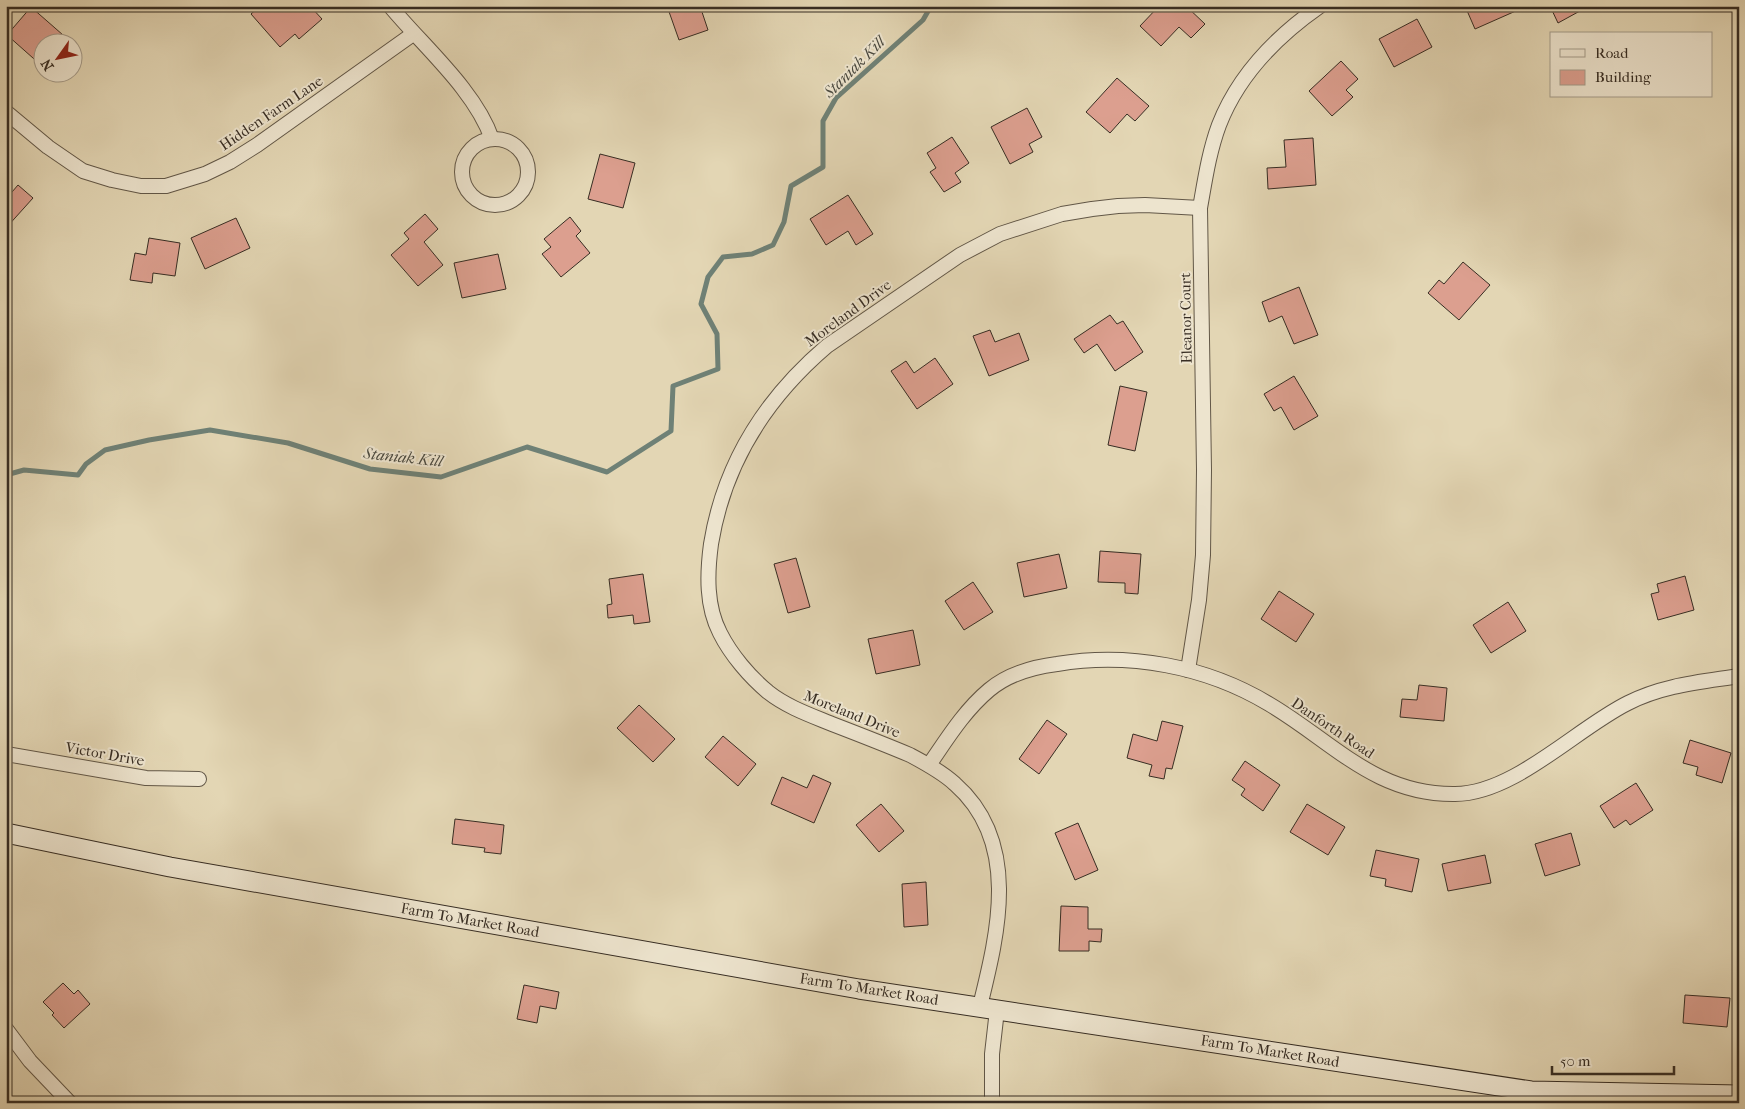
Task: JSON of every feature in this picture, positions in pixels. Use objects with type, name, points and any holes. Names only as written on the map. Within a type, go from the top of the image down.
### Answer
[{"type":"street","points":[[390,6],[480,111],[492,139]]},
{"type":"street","name":"Eleanor Court","points":[[1188,670],[1199,600],[1203,546],[1204,470],[1200,208],[1206,168],[1219,126],[1231,99],[1272,45],[1299,21],[1320,6]]},
{"type":"street","name":"Hidden Farm Lane","points":[[6,112],[48,147],[83,171],[141,186],[166,186],[205,174],[230,162],[257,145],[413,34]]},
{"type":"street","points":[[492,139],[503,139],[517,147],[527,160],[529,171],[528,182],[516,199],[506,204],[495,206],[484,204],[474,198],[467,190],[462,179],[465,157],[472,148],[481,142],[492,139]]},
{"type":"street","name":"Moreland Drive","points":[[992,1103],[992,1054],[988,1008],[1000,890],[998,867],[991,839],[978,812],[955,783],[910,754],[791,706],[769,692],[754,679],[734,655],[720,633],[711,606],[708,579],[714,524],[721,497],[730,474],[755,428],[771,404],[807,363],[827,346],[960,255],[1000,234],[1062,214],[1092,209],[1146,205],[1200,208]]},
{"type":"street","name":"Danforth Road","points":[[928,765],[961,720],[989,690],[1004,680],[1022,672],[1063,662],[1105,658],[1140,660],[1188,670],[1227,683],[1269,704],[1365,770],[1385,780],[1420,791],[1456,794],[1472,792],[1512,777],[1626,703],[1665,688],[1739,676]]},
{"type":"street","name":"Victor Drive","points":[[6,754],[146,778],[199,779]]},
{"type":"street","name":"Farm To Market Road","points":[[6,833],[189,871],[859,989],[1531,1091],[1560,1097],[1739,1095]]},
{"type":"street","points":[[6,1030],[30,1061],[70,1103]]},
{"type":"building","points":[[260,6],[310,6],[322,19],[299,39],[295,34],[280,47],[251,14]]},
{"type":"building","points":[[667,6],[700,6],[708,30],[679,40]]},
{"type":"building","points":[[1159,6],[1186,6],[1205,24],[1191,38],[1179,27],[1161,46],[1140,26]]},
{"type":"building","points":[[1465,6],[1527,6],[1475,29]]},
{"type":"building","points":[[1550,6],[1589,6],[1558,23]]},
{"type":"building","points":[[31,7],[60,32],[32,32],[32,57],[7,35]]},
{"type":"building","points":[[1417,19],[1432,47],[1394,67],[1379,39]]},
{"type":"building","points":[[1341,61],[1358,79],[1346,90],[1353,97],[1332,116],[1309,91]]},
{"type":"building","points":[[1117,78],[1149,106],[1135,121],[1127,114],[1110,133],[1086,112]]},
{"type":"building","points":[[1027,108],[1042,137],[1029,144],[1033,152],[1010,164],[991,127]]},
{"type":"building","points":[[952,137],[969,163],[955,173],[961,182],[944,192],[930,172],[936,168],[927,153]]},
{"type":"building","points":[[1313,138],[1316,185],[1268,189],[1267,168],[1286,167],[1284,140]]},
{"type":"building","points":[[600,154],[635,163],[623,208],[588,199]]},
{"type":"building","points":[[18,185],[33,198],[6,228],[6,199]]},
{"type":"building","points":[[848,195],[873,234],[856,245],[848,231],[826,245],[810,219]]},
{"type":"building","points":[[425,214],[438,229],[424,242],[443,265],[418,286],[391,255],[409,239],[404,233]]},
{"type":"building","points":[[570,217],[581,231],[576,236],[590,253],[561,277],[542,254],[551,247],[544,239]]},
{"type":"building","points":[[236,218],[250,248],[205,269],[191,238]]},
{"type":"building","points":[[149,238],[180,243],[175,276],[153,273],[152,283],[130,280],[135,253],[146,255]]},
{"type":"building","points":[[498,254],[506,289],[462,298],[454,263]]},
{"type":"building","points":[[1463,262],[1490,285],[1459,320],[1428,293],[1439,280],[1444,284]]},
{"type":"building","points":[[1299,287],[1318,335],[1294,344],[1282,316],[1269,322],[1262,302]]},
{"type":"building","points":[[1110,315],[1117,324],[1123,321],[1143,352],[1115,371],[1097,344],[1084,353],[1074,339]]},
{"type":"building","points":[[990,330],[995,342],[1019,333],[1029,360],[989,376],[973,336]]},
{"type":"building","points":[[935,358],[953,384],[917,409],[891,371],[906,361],[914,373]]},
{"type":"building","points":[[1294,376],[1318,416],[1294,430],[1281,407],[1274,411],[1264,394]]},
{"type":"building","points":[[1120,386],[1147,392],[1135,451],[1108,445]]},
{"type":"building","points":[[1100,551],[1141,554],[1138,594],[1125,593],[1125,583],[1098,582]]},
{"type":"building","points":[[1059,554],[1067,588],[1024,597],[1017,563]]},
{"type":"building","points":[[796,558],[810,607],[788,613],[774,564]]},
{"type":"building","points":[[643,574],[650,622],[634,624],[633,615],[608,618],[607,605],[612,604],[609,579]]},
{"type":"building","points":[[1685,576],[1694,610],[1658,620],[1651,594],[1659,592],[1657,584]]},
{"type":"building","points":[[973,582],[993,612],[964,630],[945,601]]},
{"type":"building","points":[[1279,591],[1314,614],[1296,642],[1261,619]]},
{"type":"building","points":[[1508,602],[1526,631],[1491,653],[1473,625]]},
{"type":"building","points":[[913,630],[920,665],[876,674],[868,639]]},
{"type":"building","points":[[1419,685],[1447,688],[1444,721],[1400,717],[1402,699],[1417,700]]},
{"type":"building","points":[[639,705],[675,739],[653,762],[617,728]]},
{"type":"building","points":[[1047,720],[1067,734],[1039,774],[1019,759]]},
{"type":"building","points":[[1162,721],[1183,726],[1172,769],[1166,768],[1164,779],[1149,776],[1152,765],[1127,758],[1133,734],[1157,741]]},
{"type":"building","points":[[723,736],[756,764],[738,786],[705,757]]},
{"type":"building","points":[[1690,740],[1731,753],[1722,783],[1696,775],[1698,767],[1683,763]]},
{"type":"building","points":[[1245,761],[1280,785],[1263,811],[1241,795],[1245,789],[1232,780]]},
{"type":"building","points":[[813,775],[831,783],[814,823],[771,804],[782,777],[807,788]]},
{"type":"building","points":[[1636,783],[1653,810],[1630,825],[1626,820],[1614,828],[1600,806]]},
{"type":"building","points":[[881,804],[904,831],[879,852],[856,825]]},
{"type":"building","points":[[1307,804],[1345,827],[1328,855],[1290,832]]},
{"type":"building","points":[[455,819],[504,825],[501,854],[484,852],[485,848],[452,844]]},
{"type":"building","points":[[1078,823],[1098,870],[1075,880],[1055,833]]},
{"type":"building","points":[[1571,833],[1580,865],[1545,876],[1535,844]]},
{"type":"building","points":[[1376,850],[1419,859],[1412,892],[1385,886],[1386,879],[1370,876]]},
{"type":"building","points":[[1485,855],[1491,883],[1448,891],[1442,864]]},
{"type":"building","points":[[926,882],[928,925],[904,927],[902,884]]},
{"type":"building","points":[[1061,906],[1088,907],[1088,929],[1102,929],[1101,942],[1089,941],[1089,951],[1059,951]]},
{"type":"building","points":[[63,983],[74,994],[78,990],[90,1004],[64,1028],[52,1015],[54,1013],[43,1002]]},
{"type":"building","points":[[524,985],[559,992],[556,1009],[540,1006],[537,1023],[517,1019]]},
{"type":"building","points":[[1685,995],[1730,998],[1727,1027],[1683,1023]]},
{"type":"waterway","name":"Staniak Kill","points":[[6,475],[24,470],[78,475],[86,464],[105,450],[149,440],[210,430],[288,443],[370,469],[441,477],[527,447],[607,472],[671,431],[673,386],[718,369],[717,334],[701,304],[708,277],[723,257],[752,254],[773,245],[784,222],[791,186],[823,167],[823,121],[836,98],[923,20],[931,6]]}]
